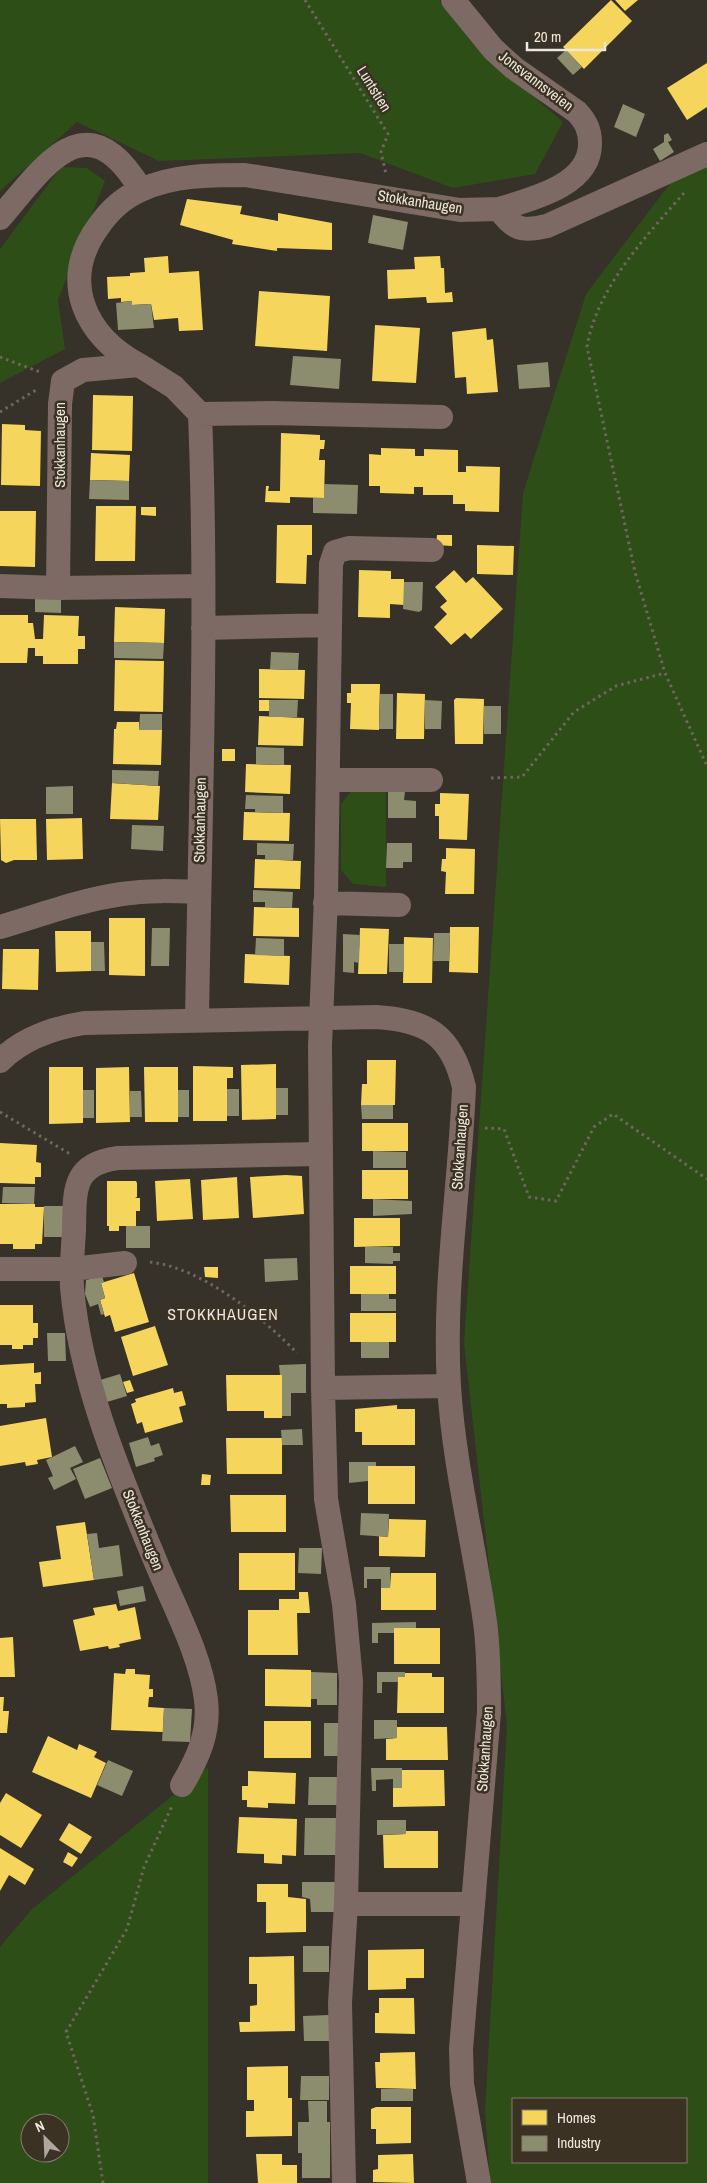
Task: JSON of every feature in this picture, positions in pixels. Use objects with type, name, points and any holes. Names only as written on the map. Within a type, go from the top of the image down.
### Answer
[{"type":"street","name":"Jonsvannsveien","points":[[453,0],[493,50],[514,68],[578,112],[585,120],[590,134],[587,162],[578,174],[544,193],[500,209]]},
{"type":"street","points":[[0,218],[42,167],[69,148],[83,144],[110,152],[122,161],[141,190]]},
{"type":"street","points":[[500,209],[510,223],[520,229],[534,230],[548,226],[707,154]]},
{"type":"street","name":"Stokkanhaugen","points":[[197,1020],[203,628],[200,414],[174,388],[120,355],[99,334],[82,302],[78,276],[86,246],[102,220],[120,201],[141,190],[189,177],[214,174],[246,175],[460,210],[500,209]]},
{"type":"street","name":"Stokkanhaugen","points":[[58,588],[60,404],[64,381],[83,370],[139,365]]},
{"type":"street","points":[[200,414],[441,417]]},
{"type":"street","points":[[344,2183],[340,2002],[346,1904],[351,1681],[342,1595],[326,1499],[323,1388],[321,1018],[328,780],[331,564],[335,552],[349,548],[432,550]]},
{"type":"street","points":[[0,586],[58,588],[203,586]]},
{"type":"street","points":[[203,628],[330,625]]},
{"type":"street","points":[[328,780],[431,780]]},
{"type":"street","points":[[0,927],[70,905],[123,893],[162,890],[199,892]]},
{"type":"street","points":[[325,903],[399,905]]},
{"type":"street","name":"Stokkanhaugen","points":[[0,1061],[31,1038],[60,1027],[84,1023],[396,1018],[415,1022],[443,1040],[460,1068],[464,1087],[448,1305],[449,1386],[456,1453],[485,1623],[488,1654],[489,1712],[461,2049],[465,2100],[479,2183]]},
{"type":"street","points":[[90,1166],[98,1162],[118,1158],[322,1154]]},
{"type":"street","name":"Stokkanhaugen","points":[[90,1166],[78,1182],[75,1193],[72,1269],[74,1305],[82,1346],[112,1451],[189,1642],[203,1684],[207,1711],[204,1741],[182,1785]]},
{"type":"street","points":[[0,1269],[72,1269],[125,1263]]},
{"type":"street","points":[[323,1388],[449,1386]]},
{"type":"street","points":[[346,1904],[472,1904]]},
{"type":"path","name":"Luntstien","points":[[305,0],[388,134],[381,152],[387,172],[380,196]]},
{"type":"path","points":[[684,192],[640,242],[606,294],[590,325],[587,347],[635,572],[665,673],[707,766]]},
{"type":"path","points":[[0,357],[64,381]]},
{"type":"path","points":[[0,412],[44,386],[64,381]]},
{"type":"path","points":[[491,778],[522,777],[574,712],[616,686],[665,673]]},
{"type":"path","points":[[0,1112],[90,1166]]},
{"type":"path","points":[[462,1128],[504,1129],[529,1197],[556,1202],[594,1127],[613,1114],[707,1179]]},
{"type":"path","points":[[125,1263],[146,1261],[181,1269],[243,1304],[307,1363],[324,1364]]},
{"type":"path","points":[[103,2183],[94,2114],[66,2032],[127,1929],[144,1867],[182,1785]]},
{"type":"green space","points":[[0,0],[439,0],[474,45],[563,122],[535,174],[453,188],[360,153],[159,161],[77,122],[0,191]]},
{"type":"green space","points":[[707,160],[707,2183],[490,2183],[485,2111],[507,1726],[464,1343],[523,493],[586,294],[678,173]]},
{"type":"green space","points":[[61,167],[87,168],[105,181],[58,300],[65,349],[0,383],[0,249]]},
{"type":"green space","points":[[351,791],[386,792],[386,887],[353,884],[341,870],[341,804]]},
{"type":"green space","points":[[208,1767],[208,2183],[0,2183],[0,1947],[31,1910]]},
{"type":"building: Homes","points":[[611,0],[632,21],[584,69],[563,47]]},
{"type":"building: Homes","points":[[615,0],[638,0],[625,11]]},
{"type":"building: Homes","points":[[707,63],[707,107],[687,120],[667,88]]},
{"type":"building: Homes","points":[[187,199],[242,206],[240,214],[278,221],[278,213],[332,223],[332,250],[277,248],[277,251],[232,244],[233,240],[180,225]]},
{"type":"building: Homes","points":[[168,256],[169,273],[199,271],[203,330],[179,331],[178,318],[154,320],[151,304],[132,305],[132,301],[121,302],[121,298],[108,299],[107,277],[130,276],[130,273],[145,272],[144,258]]},
{"type":"building: Homes","points":[[440,256],[441,268],[444,268],[445,293],[452,292],[453,302],[427,303],[426,297],[388,299],[387,270],[415,269],[414,257]]},
{"type":"building: Homes","points":[[259,291],[330,296],[327,351],[255,346]]},
{"type":"building: Homes","points":[[375,325],[420,328],[416,383],[372,381]]},
{"type":"building: Homes","points":[[486,328],[487,340],[493,339],[498,392],[467,394],[466,377],[455,378],[452,332]]},
{"type":"building: Homes","points":[[93,395],[133,396],[132,451],[92,450]]},
{"type":"building: Homes","points":[[2,424],[25,425],[25,430],[41,431],[40,486],[1,485]]},
{"type":"building: Homes","points":[[281,433],[320,435],[320,440],[325,440],[324,449],[320,449],[319,460],[325,460],[324,498],[290,497],[290,503],[265,502],[266,486],[269,486],[268,491],[280,491]]},
{"type":"building: Homes","points":[[381,448],[415,449],[415,456],[424,456],[424,449],[458,450],[458,472],[466,472],[466,466],[500,467],[499,512],[465,511],[465,504],[453,504],[453,495],[423,495],[423,487],[414,487],[414,494],[380,493],[380,486],[369,486],[369,454],[381,455]]},
{"type":"building: Homes","points":[[91,453],[130,455],[129,481],[90,480]]},
{"type":"building: Homes","points":[[96,506],[136,506],[135,561],[95,561]]},
{"type":"building: Homes","points":[[141,507],[156,507],[156,516],[141,515]]},
{"type":"building: Homes","points":[[0,511],[36,511],[35,567],[0,566]]},
{"type":"building: Homes","points":[[277,525],[312,525],[312,555],[307,555],[306,584],[276,583]]},
{"type":"building: Homes","points":[[437,535],[452,535],[452,546],[436,545]]},
{"type":"building: Homes","points":[[477,545],[514,546],[513,575],[477,574]]},
{"type":"building: Homes","points":[[359,570],[391,571],[391,579],[404,579],[404,605],[390,604],[390,618],[358,617]]},
{"type":"building: Homes","points":[[454,570],[466,583],[473,577],[503,609],[471,639],[465,633],[451,645],[434,627],[447,614],[440,607],[447,601],[435,587]]},
{"type":"building: Homes","points":[[115,607],[165,609],[164,643],[114,642]]},
{"type":"building: Homes","points":[[0,615],[28,615],[28,623],[33,623],[35,639],[43,639],[44,615],[79,616],[78,636],[85,636],[85,649],[78,649],[78,664],[43,664],[43,656],[35,656],[35,648],[28,648],[27,663],[0,663]]},
{"type":"building: Homes","points":[[115,660],[164,661],[163,712],[114,711]]},
{"type":"building: Homes","points":[[259,669],[305,670],[304,699],[259,698]]},
{"type":"building: Homes","points":[[351,684],[380,684],[379,730],[350,729],[351,703],[347,703],[347,693],[351,693]]},
{"type":"building: Homes","points":[[397,693],[425,694],[424,739],[396,739]]},
{"type":"building: Homes","points":[[456,698],[484,699],[483,744],[455,744],[454,700]]},
{"type":"building: Homes","points":[[259,700],[269,700],[269,711],[259,711]]},
{"type":"building: Homes","points":[[259,716],[304,718],[303,746],[258,745]]},
{"type":"building: Homes","points":[[117,722],[139,722],[139,730],[162,730],[161,765],[113,764],[114,729],[116,729]]},
{"type":"building: Homes","points":[[222,749],[235,749],[235,761],[222,761]]},
{"type":"building: Homes","points":[[246,764],[291,765],[290,794],[245,792]]},
{"type":"building: Homes","points":[[112,783],[160,786],[158,820],[110,819]]},
{"type":"building: Homes","points":[[440,793],[469,794],[467,840],[439,839],[439,816],[435,816],[435,804],[440,804]]},
{"type":"building: Homes","points":[[244,812],[290,813],[289,841],[243,840]]},
{"type":"building: Homes","points":[[82,818],[83,859],[47,860],[46,819]]},
{"type":"building: Homes","points":[[0,819],[36,819],[37,860],[14,860],[6,863],[1,860]]},
{"type":"building: Homes","points":[[446,848],[475,849],[474,894],[445,894],[446,872],[441,871],[442,859],[446,859]]},
{"type":"building: Homes","points":[[255,859],[301,861],[300,889],[254,888]]},
{"type":"building: Homes","points":[[254,907],[299,908],[299,937],[253,936]]},
{"type":"building: Homes","points":[[109,918],[145,918],[145,976],[109,975]]},
{"type":"building: Homes","points":[[450,927],[479,927],[478,973],[449,972]]},
{"type":"building: Homes","points":[[360,928],[389,929],[387,974],[358,974]]},
{"type":"building: Homes","points":[[55,931],[91,931],[91,971],[56,972]]},
{"type":"building: Homes","points":[[404,937],[433,938],[432,983],[403,983]]},
{"type":"building: Homes","points":[[3,949],[39,949],[38,990],[2,989]]},
{"type":"building: Homes","points":[[245,954],[290,956],[289,985],[244,983]]},
{"type":"building: Homes","points":[[367,1060],[396,1060],[395,1105],[361,1105],[362,1084],[367,1084]]},
{"type":"building: Homes","points":[[276,1064],[276,1119],[242,1120],[241,1065]]},
{"type":"building: Homes","points":[[193,1066],[233,1067],[233,1078],[227,1078],[227,1121],[193,1121]]},
{"type":"building: Homes","points":[[49,1067],[83,1067],[83,1123],[49,1124]]},
{"type":"building: Homes","points":[[129,1067],[130,1122],[96,1123],[96,1068]]},
{"type":"building: Homes","points":[[144,1067],[178,1067],[178,1122],[145,1122]]},
{"type":"building: Homes","points":[[362,1123],[408,1123],[408,1151],[362,1151]]},
{"type":"building: Homes","points":[[0,1143],[37,1145],[36,1162],[41,1163],[41,1177],[35,1177],[35,1184],[0,1183]]},
{"type":"building: Homes","points":[[362,1170],[408,1170],[408,1199],[362,1199]]},
{"type":"building: Homes","points":[[302,1176],[304,1214],[253,1218],[250,1177]]},
{"type":"building: Homes","points":[[237,1177],[239,1218],[203,1220],[201,1180]]},
{"type":"building: Homes","points":[[190,1179],[193,1219],[157,1221],[155,1181]]},
{"type":"building: Homes","points":[[107,1181],[136,1181],[137,1197],[135,1198],[140,1198],[140,1211],[136,1211],[136,1226],[119,1226],[119,1231],[109,1231],[109,1226],[107,1226]]},
{"type":"building: Homes","points":[[0,1204],[35,1204],[35,1207],[44,1207],[42,1244],[35,1244],[35,1249],[13,1249],[13,1244],[0,1244]]},
{"type":"building: Homes","points":[[354,1218],[400,1218],[400,1246],[354,1247]]},
{"type":"building: Homes","points":[[350,1266],[396,1266],[396,1294],[350,1294]]},
{"type":"building: Homes","points":[[204,1267],[218,1267],[218,1278],[205,1277]]},
{"type":"building: Homes","points":[[134,1273],[149,1322],[115,1332],[110,1315],[105,1317],[100,1300],[105,1298],[101,1283]]},
{"type":"building: Homes","points":[[0,1305],[33,1305],[33,1323],[38,1323],[38,1338],[33,1338],[33,1345],[23,1345],[23,1349],[12,1349],[12,1345],[0,1345]]},
{"type":"building: Homes","points":[[350,1313],[396,1313],[396,1342],[350,1342]]},
{"type":"building: Homes","points":[[155,1326],[168,1365],[133,1376],[121,1337]]},
{"type":"building: Homes","points":[[34,1363],[34,1373],[41,1372],[41,1384],[35,1384],[36,1402],[25,1403],[25,1407],[7,1408],[7,1404],[0,1404],[0,1365]]},
{"type":"building: Homes","points":[[226,1375],[282,1375],[282,1418],[264,1418],[264,1411],[227,1411]]},
{"type":"building: Homes","points":[[130,1380],[134,1391],[127,1393],[123,1382]]},
{"type":"building: Homes","points":[[173,1388],[174,1393],[182,1391],[186,1405],[179,1407],[183,1422],[145,1433],[142,1422],[137,1424],[131,1404],[136,1402],[135,1399]]},
{"type":"building: Homes","points":[[397,1405],[397,1409],[415,1409],[415,1445],[362,1445],[362,1432],[355,1432],[355,1409]]},
{"type":"building: Homes","points":[[46,1418],[52,1457],[37,1460],[38,1464],[26,1466],[25,1462],[0,1466],[0,1426]]},
{"type":"building: Homes","points":[[226,1438],[282,1438],[282,1474],[227,1474]]},
{"type":"building: Homes","points":[[368,1466],[415,1466],[415,1504],[368,1504]]},
{"type":"building: Homes","points":[[202,1474],[211,1475],[210,1485],[201,1485]]},
{"type":"building: Homes","points":[[230,1495],[286,1495],[286,1532],[231,1532]]},
{"type":"building: Homes","points":[[389,1519],[426,1520],[425,1557],[379,1556],[379,1536],[388,1537]]},
{"type":"building: Homes","points":[[85,1522],[94,1580],[43,1587],[39,1562],[61,1559],[56,1526]]},
{"type":"building: Homes","points":[[239,1553],[295,1553],[295,1590],[239,1590]]},
{"type":"building: Homes","points":[[391,1573],[436,1573],[436,1610],[381,1610],[381,1588],[390,1588]]},
{"type":"building: Homes","points":[[299,1592],[308,1592],[310,1613],[297,1613],[298,1655],[248,1655],[248,1610],[279,1610],[279,1599],[299,1599]]},
{"type":"building: Homes","points":[[116,1604],[118,1611],[135,1607],[141,1639],[119,1644],[120,1647],[109,1649],[108,1646],[80,1651],[73,1620],[95,1615],[93,1608]]},
{"type":"building: Homes","points":[[394,1628],[440,1628],[440,1664],[394,1664]]},
{"type":"building: Homes","points":[[13,1637],[15,1677],[0,1677],[0,1638]]},
{"type":"building: Homes","points":[[126,1669],[135,1669],[135,1674],[150,1675],[149,1689],[153,1689],[153,1697],[149,1697],[148,1707],[164,1708],[163,1732],[111,1730],[114,1673],[125,1674]]},
{"type":"building: Homes","points":[[265,1669],[311,1670],[311,1707],[265,1706]]},
{"type":"building: Homes","points":[[405,1673],[432,1673],[432,1677],[444,1677],[444,1713],[397,1713],[398,1677],[405,1677]]},
{"type":"building: Homes","points":[[0,1697],[4,1697],[3,1711],[9,1711],[7,1733],[0,1733]]},
{"type":"building: Homes","points":[[264,1721],[311,1721],[311,1758],[264,1758]]},
{"type":"building: Homes","points":[[397,1727],[447,1727],[448,1760],[386,1760],[386,1739],[397,1738]]},
{"type":"building: Homes","points":[[48,1736],[77,1750],[79,1744],[97,1752],[94,1757],[106,1763],[91,1798],[32,1772]]},
{"type":"building: Homes","points":[[402,1770],[444,1770],[445,1806],[393,1807],[393,1788],[402,1788]]},
{"type":"building: Homes","points":[[248,1771],[296,1773],[295,1804],[268,1803],[268,1808],[247,1807],[247,1800],[242,1800],[242,1786],[248,1786]]},
{"type":"building: Homes","points":[[6,1793],[42,1815],[21,1848],[0,1835],[0,1803]]},
{"type":"building: Homes","points":[[239,1817],[297,1819],[296,1856],[282,1855],[282,1864],[264,1863],[264,1854],[237,1853]]},
{"type":"building: Homes","points":[[69,1823],[92,1837],[81,1854],[59,1840]]},
{"type":"building: Homes","points":[[406,1831],[438,1831],[438,1868],[384,1868],[383,1835],[406,1834]]},
{"type":"building: Homes","points":[[0,1848],[34,1869],[25,1885],[9,1875],[0,1891]]},
{"type":"building: Homes","points":[[68,1852],[78,1858],[72,1867],[63,1862]]},
{"type":"building: Homes","points":[[257,1884],[288,1884],[288,1897],[306,1899],[306,1932],[266,1933],[266,1902],[257,1902]]},
{"type":"building: Homes","points":[[424,1949],[424,1978],[406,1978],[406,1989],[368,1990],[368,1950]]},
{"type":"building: Homes","points":[[294,1956],[295,2031],[240,2032],[239,2022],[250,2022],[250,2006],[257,2005],[257,1984],[249,1984],[249,1957]]},
{"type":"building: Homes","points":[[379,1998],[414,1998],[415,2034],[375,2033],[375,2013],[379,2013]]},
{"type":"building: Homes","points":[[415,2052],[416,2089],[376,2088],[375,2062],[380,2062],[380,2053]]},
{"type":"building: Homes","points":[[288,2066],[288,2098],[292,2098],[292,2136],[246,2137],[246,2111],[254,2111],[254,2100],[247,2100],[247,2067]]},
{"type":"building: Homes","points":[[376,2107],[411,2107],[411,2143],[376,2144],[376,2129],[371,2129],[371,2109]]},
{"type":"building: Homes","points":[[256,2154],[282,2154],[282,2165],[297,2165],[297,2183],[258,2183]]},
{"type":"building: Homes","points":[[413,2154],[414,2183],[373,2182],[373,2170],[378,2169],[378,2155]]},
{"type":"building: Industry","points":[[566,50],[582,67],[573,75],[557,58]]},
{"type":"building: Industry","points":[[623,104],[645,114],[636,137],[614,127]]},
{"type":"building: Industry","points":[[668,133],[672,140],[668,142],[674,152],[660,161],[653,149],[664,142],[664,135]]},
{"type":"building: Industry","points":[[373,215],[408,222],[403,250],[368,243]]},
{"type":"building: Industry","points":[[132,301],[132,305],[151,304],[154,328],[118,330],[116,303]]},
{"type":"building: Industry","points":[[293,356],[341,359],[339,389],[290,385]]},
{"type":"building: Industry","points":[[548,362],[550,387],[519,389],[517,365]]},
{"type":"building: Industry","points":[[90,480],[129,481],[129,500],[89,499]]},
{"type":"building: Industry","points":[[324,484],[358,485],[357,514],[313,513],[313,498],[324,498]]},
{"type":"building: Industry","points":[[404,582],[423,582],[422,610],[419,612],[403,609]]},
{"type":"building: Industry","points":[[35,597],[61,598],[61,613],[35,612]]},
{"type":"building: Industry","points":[[114,642],[164,643],[163,659],[114,658]]},
{"type":"building: Industry","points":[[271,652],[299,653],[298,670],[270,669]]},
{"type":"building: Industry","points":[[380,694],[393,694],[393,729],[379,729]]},
{"type":"building: Industry","points":[[269,700],[298,700],[297,717],[269,717]]},
{"type":"building: Industry","points":[[425,700],[442,701],[441,729],[425,729]]},
{"type":"building: Industry","points":[[484,706],[501,706],[501,734],[484,734]]},
{"type":"building: Industry","points":[[140,714],[162,714],[162,730],[139,730]]},
{"type":"building: Industry","points":[[256,747],[284,748],[284,765],[256,764]]},
{"type":"building: Industry","points":[[112,770],[159,771],[158,786],[112,783]]},
{"type":"building: Industry","points":[[73,786],[73,814],[46,814],[46,787]]},
{"type":"building: Industry","points":[[388,792],[405,792],[404,800],[416,801],[416,818],[388,818]]},
{"type":"building: Industry","points":[[246,795],[283,796],[283,813],[255,812],[255,809],[245,809]]},
{"type":"building: Industry","points":[[132,825],[164,826],[163,851],[131,849]]},
{"type":"building: Industry","points":[[257,843],[294,844],[293,860],[265,860],[265,855],[257,855]]},
{"type":"building: Industry","points":[[387,843],[412,843],[412,862],[403,862],[403,868],[386,868]]},
{"type":"building: Industry","points":[[253,890],[293,892],[292,908],[265,907],[265,902],[253,902]]},
{"type":"building: Industry","points":[[152,928],[170,928],[169,966],[151,966]]},
{"type":"building: Industry","points":[[434,933],[450,933],[449,961],[433,961]]},
{"type":"building: Industry","points":[[343,934],[360,935],[359,963],[354,962],[354,973],[343,972]]},
{"type":"building: Industry","points":[[256,938],[284,939],[284,956],[255,955]]},
{"type":"building: Industry","points":[[91,942],[104,942],[105,971],[91,971]]},
{"type":"building: Industry","points":[[389,944],[404,944],[404,972],[389,972]]},
{"type":"building: Industry","points":[[276,1088],[288,1088],[288,1115],[276,1115]]},
{"type":"building: Industry","points":[[227,1089],[239,1089],[239,1116],[227,1116]]},
{"type":"building: Industry","points":[[83,1090],[94,1090],[94,1118],[83,1118]]},
{"type":"building: Industry","points":[[178,1090],[189,1090],[189,1117],[178,1117]]},
{"type":"building: Industry","points":[[130,1091],[141,1091],[142,1117],[130,1117]]},
{"type":"building: Industry","points":[[361,1105],[393,1105],[393,1119],[362,1119]]},
{"type":"building: Industry","points":[[373,1151],[406,1152],[406,1168],[373,1168]]},
{"type":"building: Industry","points":[[3,1187],[35,1187],[34,1204],[2,1203]]},
{"type":"building: Industry","points":[[373,1199],[412,1201],[412,1214],[373,1216]]},
{"type":"building: Industry","points":[[44,1206],[64,1206],[64,1237],[44,1237]]},
{"type":"building: Industry","points":[[126,1226],[150,1226],[150,1248],[126,1248]]},
{"type":"building: Industry","points":[[365,1247],[393,1247],[393,1253],[400,1253],[400,1261],[393,1261],[393,1264],[365,1263]]},
{"type":"building: Industry","points":[[297,1258],[298,1280],[265,1282],[264,1259]]},
{"type":"building: Industry","points":[[102,1276],[104,1282],[101,1283],[105,1298],[100,1300],[104,1314],[101,1315],[98,1304],[90,1307],[85,1294],[86,1280]]},
{"type":"building: Industry","points":[[361,1294],[389,1294],[389,1299],[396,1299],[396,1311],[361,1311]]},
{"type":"building: Industry","points":[[47,1333],[65,1333],[66,1361],[48,1361]]},
{"type":"building: Industry","points":[[361,1342],[389,1342],[389,1358],[361,1358]]},
{"type":"building: Industry","points":[[306,1364],[306,1393],[291,1393],[291,1416],[282,1416],[282,1375],[280,1375],[279,1365]]},
{"type":"building: Industry","points":[[120,1374],[127,1396],[107,1402],[100,1380]]},
{"type":"building: Industry","points":[[302,1429],[303,1445],[282,1445],[281,1430]]},
{"type":"building: Industry","points":[[148,1437],[151,1446],[159,1443],[163,1455],[154,1458],[155,1461],[136,1467],[129,1443]]},
{"type":"building: Industry","points":[[75,1446],[83,1462],[70,1468],[76,1479],[54,1490],[48,1478],[53,1476],[46,1460]]},
{"type":"building: Industry","points":[[100,1458],[112,1488],[85,1499],[73,1469]]},
{"type":"building: Industry","points":[[349,1462],[376,1462],[376,1466],[368,1466],[368,1481],[349,1483]]},
{"type":"building: Industry","points":[[361,1513],[389,1514],[388,1537],[360,1535]]},
{"type":"building: Industry","points":[[97,1533],[99,1548],[119,1545],[123,1576],[94,1580],[87,1534]]},
{"type":"building: Industry","points":[[299,1548],[322,1548],[321,1574],[298,1573]]},
{"type":"building: Industry","points":[[364,1567],[390,1567],[390,1588],[381,1588],[381,1579],[367,1579],[367,1588],[364,1588]]},
{"type":"building: Industry","points":[[143,1586],[146,1601],[120,1606],[117,1591]]},
{"type":"building: Industry","points":[[416,1622],[416,1628],[394,1628],[394,1633],[378,1633],[378,1643],[372,1643],[372,1623]]},
{"type":"building: Industry","points":[[311,1672],[337,1673],[337,1705],[317,1705],[317,1699],[311,1699]]},
{"type":"building: Industry","points":[[377,1672],[405,1672],[405,1677],[398,1677],[398,1682],[382,1682],[382,1693],[377,1693]]},
{"type":"building: Industry","points":[[164,1708],[192,1709],[190,1742],[162,1741]]},
{"type":"building: Industry","points":[[374,1720],[397,1720],[397,1738],[374,1739]]},
{"type":"building: Industry","points":[[324,1723],[338,1723],[338,1756],[324,1756]]},
{"type":"building: Industry","points":[[108,1760],[133,1771],[122,1796],[97,1785]]},
{"type":"building: Industry","points":[[371,1768],[402,1768],[402,1788],[393,1788],[393,1779],[376,1780],[376,1791],[372,1791]]},
{"type":"building: Industry","points":[[309,1777],[337,1777],[337,1805],[308,1805]]},
{"type":"building: Industry","points":[[305,1818],[336,1818],[336,1855],[304,1855]]},
{"type":"building: Industry","points":[[377,1820],[406,1820],[406,1834],[377,1835]]},
{"type":"building: Industry","points":[[302,1882],[336,1882],[336,1912],[311,1912],[310,1899],[302,1897]]},
{"type":"building: Industry","points":[[303,1946],[329,1946],[329,1972],[303,1972]]},
{"type":"building: Industry","points":[[329,2015],[330,2041],[304,2041],[303,2016]]},
{"type":"building: Industry","points":[[301,2076],[329,2076],[329,2100],[300,2100]]},
{"type":"building: Industry","points":[[381,2089],[413,2089],[413,2101],[381,2101]]},
{"type":"building: Industry","points":[[308,2101],[327,2101],[327,2122],[330,2122],[330,2178],[302,2178],[302,2153],[298,2153],[298,2122],[309,2122]]},
{"type":"district","name":"STOKKHAUGEN","points":[[223,1314]]}]
